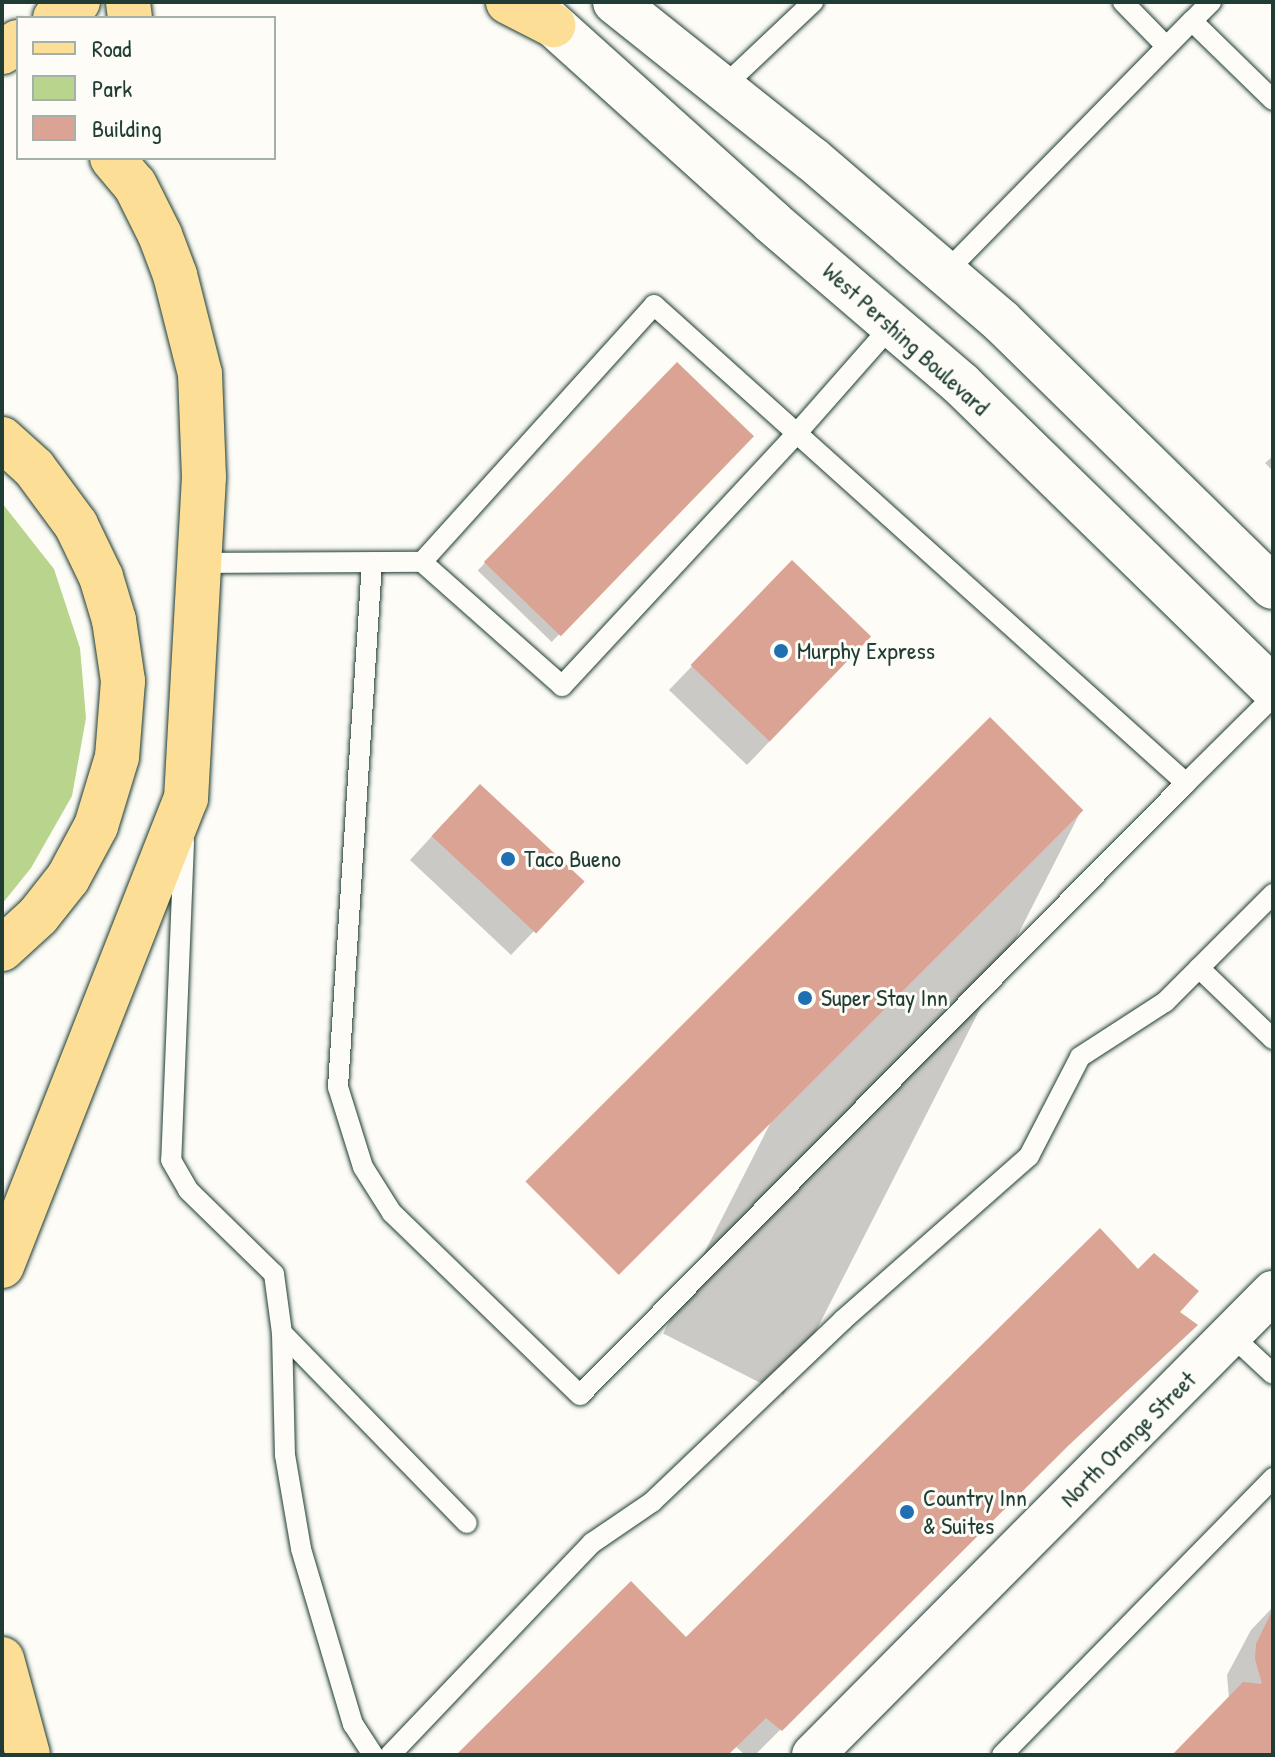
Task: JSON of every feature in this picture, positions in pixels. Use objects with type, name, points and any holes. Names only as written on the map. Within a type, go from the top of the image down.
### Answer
[{"type":"main road","points":[[58,16],[78,2]]},
{"type":"main road","points":[[508,2],[540,13]]},
{"type":"main road","points":[[615,2],[812,159],[1001,321],[1273,587]]},
{"type":"main road","name":"West Pershing Boulevard","points":[[540,13],[772,222],[961,384],[1273,688]]},
{"type":"main road","points":[[2,1266],[186,798],[204,477],[200,374],[175,275],[127,167]]},
{"type":"main road","points":[[2,439],[34,468],[76,525],[101,577],[114,620],[123,681],[117,757],[96,826],[68,878],[38,916],[2,949]]},
{"type":"main road","points":[[2,1659],[28,1755]]},
{"type":"street","name":"North Orange Street","points":[[813,1755],[1273,1292]]},
{"type":"lane","points":[[721,89],[813,2]]},
{"type":"lane","points":[[1123,2],[1166,46]]},
{"type":"lane","points":[[945,273],[1211,2]]},
{"type":"lane","points":[[1192,21],[1273,100]]},
{"type":"lane","points":[[422,562],[654,305],[1186,783]]},
{"type":"lane","points":[[199,563],[422,562],[562,686],[797,433],[893,324]]},
{"type":"lane","points":[[372,562],[338,1087],[363,1167],[392,1213],[580,1395],[1273,697]]},
{"type":"lane","points":[[186,798],[171,1160],[188,1190],[274,1274],[282,1333],[285,1455],[301,1549],[353,1724],[373,1755]]},
{"type":"lane","points":[[390,1755],[592,1543],[652,1502],[843,1320],[1029,1156],[1049,1111],[1080,1057],[1165,1002],[1273,894]]},
{"type":"lane","points":[[1199,968],[1273,1039]]},
{"type":"lane","points":[[282,1333],[467,1523]]},
{"type":"lane","points":[[1231,1335],[1273,1374]]},
{"type":"lane","points":[[1002,1755],[1273,1478]]},
{"type":"green space","points":[[2,503],[54,569],[80,648],[86,718],[72,796],[31,868],[2,904]]},
{"type":"building","points":[[677,362],[754,436],[561,636],[484,562]]},
{"type":"building","name":"Murphy Express","points":[[792,560],[871,636],[770,741],[691,665]]},
{"type":"building","name":"Super Stay Inn","points":[[990,717],[1083,810],[619,1275],[525,1182]]},
{"type":"building","name":"Taco Bueno","points":[[480,784],[585,882],[536,933],[432,836]]},
{"type":"building","name":"Country Inn & Suites","points":[[1100,1228],[1138,1269],[1154,1253],[1199,1291],[1180,1312],[1198,1325],[1069,1445],[782,1731],[766,1718],[728,1755],[456,1755],[631,1581],[686,1637]]},
{"type":"building","points":[[1273,1609],[1273,1755],[1172,1755],[1243,1682],[1262,1684],[1255,1659],[1256,1644]]},
{"type":"place","name":"Murphy Express","points":[[781,651]]},
{"type":"place","name":"Taco Bueno","points":[[508,859]]},
{"type":"place","name":"Super Stay Inn","points":[[805,998]]},
{"type":"place","name":"Country Inn & Suites","points":[[907,1512]]}]
